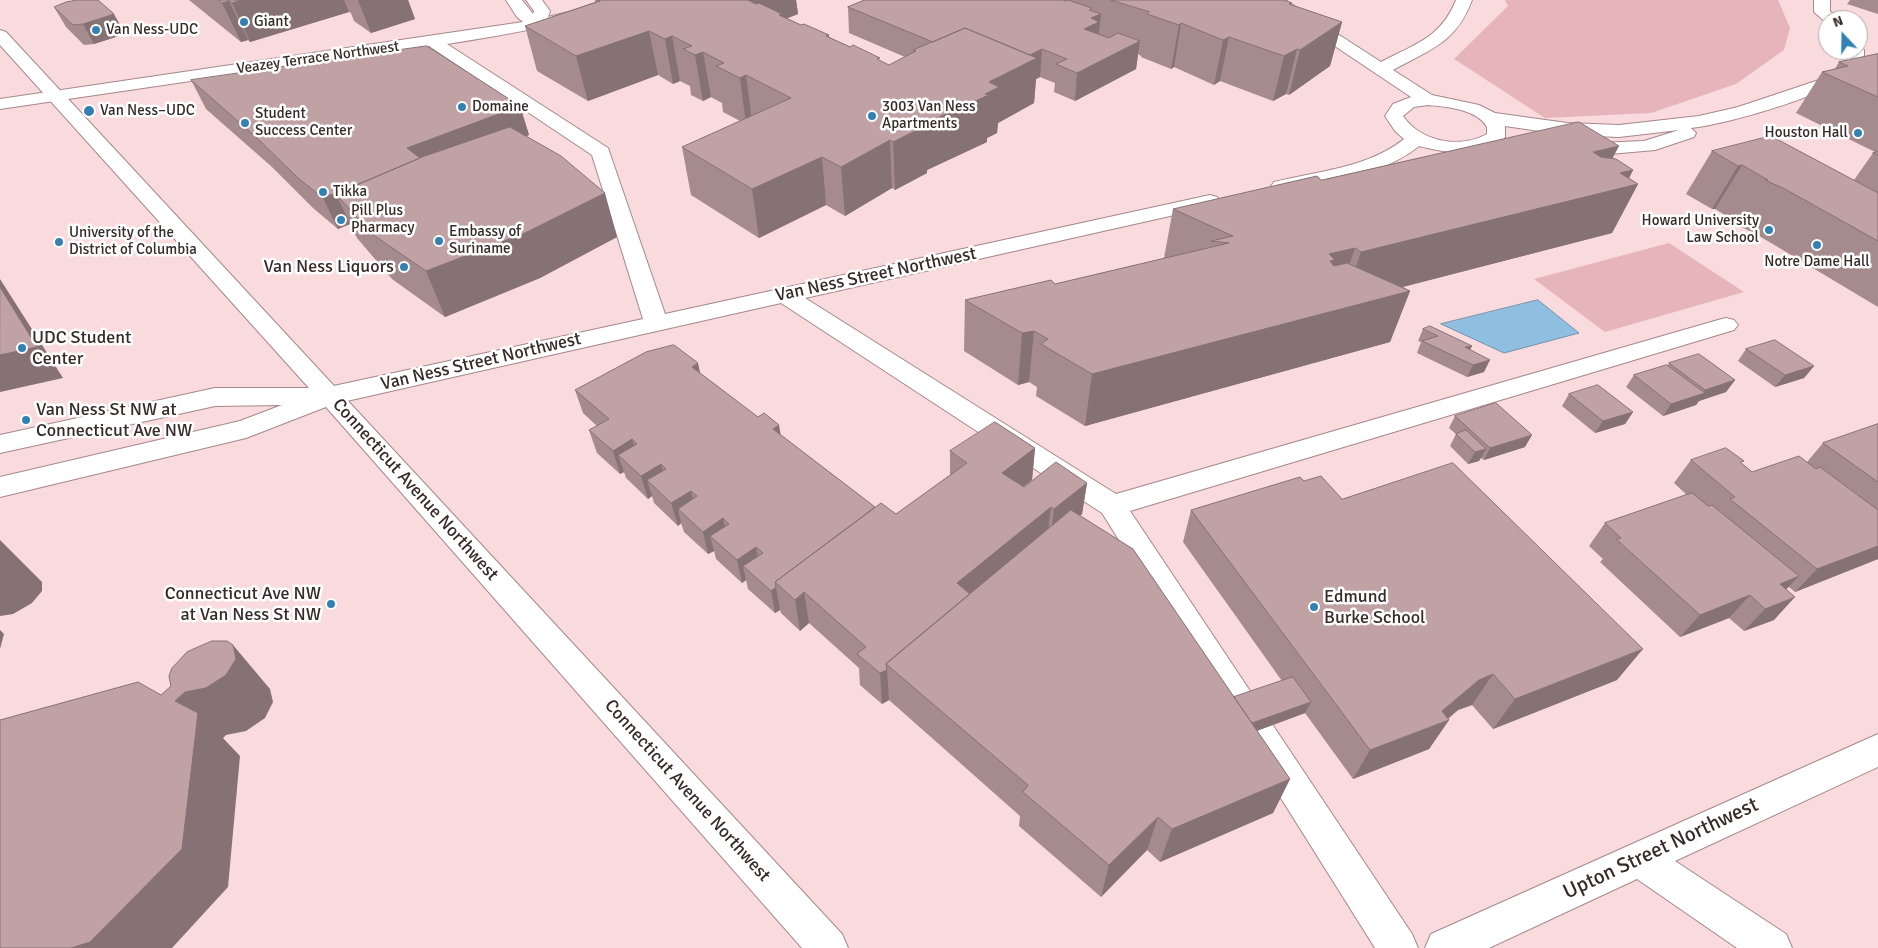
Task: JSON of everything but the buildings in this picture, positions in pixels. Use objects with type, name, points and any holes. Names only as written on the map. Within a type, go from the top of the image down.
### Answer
[{"type":"street","points":[[514,0],[523,14],[537,24],[542,11],[534,0]]},
{"type":"street","name":"Veazey Terrace Northwest","points":[[0,104],[537,24],[588,13],[634,0]]},
{"type":"street","points":[[1274,0],[1428,100]]},
{"type":"street","points":[[1381,69],[1440,38],[1457,18],[1464,0]]},
{"type":"street","name":"Connecticut Avenue Northwest","points":[[0,34],[828,948]]},
{"type":"street","points":[[432,41],[601,152],[656,323]]},
{"type":"street","points":[[1490,118],[1567,129],[1610,130],[1699,122],[1744,111],[1825,84],[1856,62],[1856,60]]},
{"type":"street","points":[[1428,100],[1462,104],[1490,118],[1496,124],[1498,131],[1496,137],[1489,142],[1464,147],[1431,143],[1417,138],[1405,131],[1394,116],[1396,110],[1403,105],[1428,100]]},
{"type":"street","points":[[1578,150],[1640,148],[1670,142],[1688,133],[1699,122]]},
{"type":"street","points":[[1264,189],[1373,166],[1401,151],[1417,138]]},
{"type":"street","points":[[1489,142],[1514,148]]},
{"type":"street","name":"Van Ness Street Northwest","points":[[0,487],[246,429],[329,396],[1226,198]]},
{"type":"street","points":[[784,295],[1112,506],[1398,948]]},
{"type":"street","points":[[1112,506],[1726,325]]},
{"type":"street","name":"Van Ness Street Northwest","points":[[0,444],[214,397],[329,396]]},
{"type":"street","name":"Upton Street Northwest","points":[[1445,948],[1878,750]]},
{"type":"street","points":[[1639,859],[1766,946]]},
{"type":"shaded area","points":[[1505,0],[1778,0],[1790,28],[1784,50],[1736,84],[1651,113],[1545,118],[1454,59],[1508,6]]},
{"type":"shaded area","points":[[1669,243],[1744,292],[1605,332],[1534,279]]},
{"type":"water","points":[[1538,300],[1579,333],[1504,353],[1441,324]]},
{"type":"place","name":"Giant","points":[[244,22]]},
{"type":"place","name":"Van Ness-UDC","points":[[96,30]]},
{"type":"place","name":"Domaine","points":[[462,107]]},
{"type":"place","name":"Van Ness–UDC","points":[[89,111]]},
{"type":"place","name":"3003 Van Ness Apartments","points":[[872,116]]},
{"type":"place","name":"Student Success Center","points":[[245,123]]},
{"type":"place","name":"Houston Hall","points":[[1858,133]]},
{"type":"place","name":"Tikka","points":[[323,192]]},
{"type":"place","name":"Pill Plus Pharmacy","points":[[341,220]]},
{"type":"place","name":"Howard University Law School","points":[[1769,230]]},
{"type":"place","name":"Embassy of Suriname","points":[[439,241]]},
{"type":"place","name":"University of the District of Columbia","points":[[59,242]]},
{"type":"place","name":"Notre Dame Hall","points":[[1817,245]]},
{"type":"place","name":"Van Ness Liquors","points":[[404,267]]},
{"type":"place","name":"UDC Student Center","points":[[22,348]]},
{"type":"place","name":"Van Ness St NW at Connecticut Ave NW","points":[[26,420]]},
{"type":"place","name":"Connecticut Ave NW at Van Ness St NW","points":[[331,604]]},
{"type":"place","name":"Edmund Burke School","points":[[1314,607]]}]
